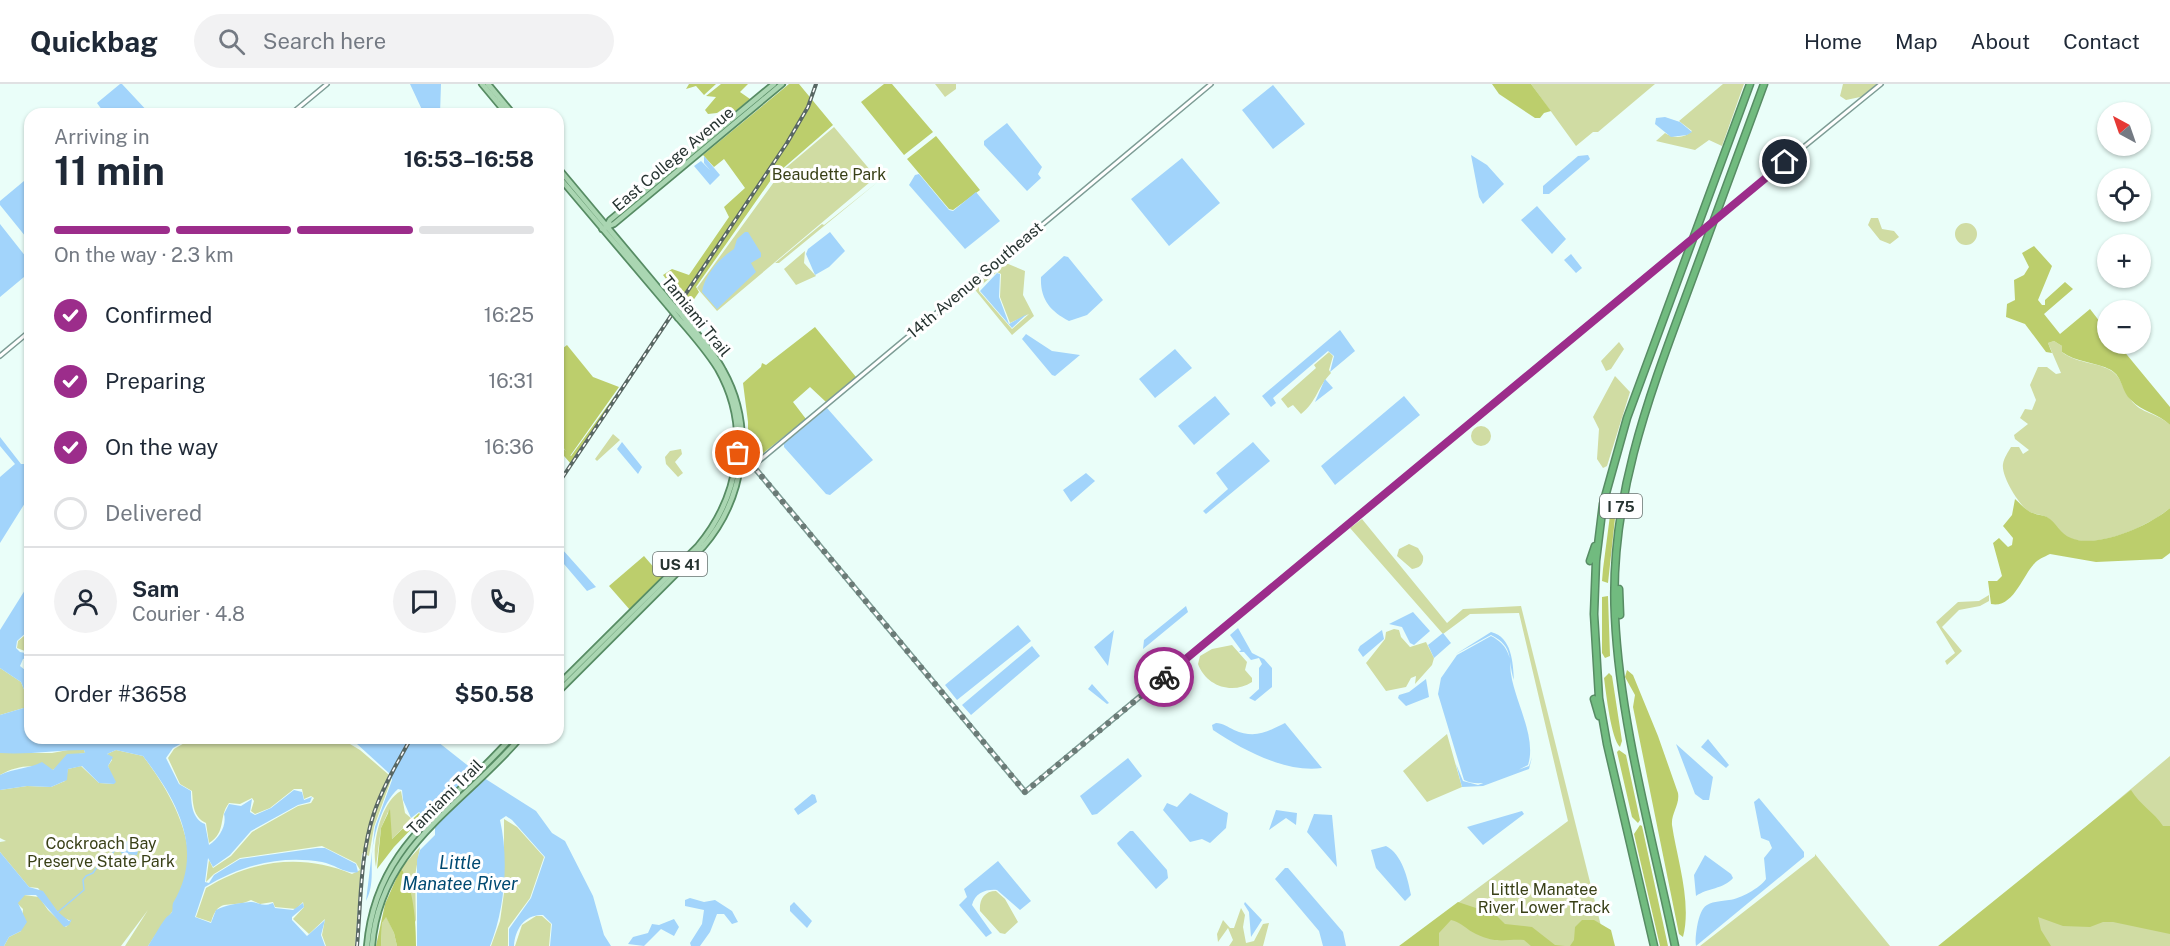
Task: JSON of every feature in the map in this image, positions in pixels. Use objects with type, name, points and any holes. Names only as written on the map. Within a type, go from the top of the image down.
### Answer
[{"type":"highway","name":"I 75","points":[[1654,946],[1607,744],[1595,653],[1594,587],[1600,528],[1612,468],[1627,418],[1750,84]]},
{"type":"highway","name":"I 75","points":[[1675,946],[1619,673],[1615,615],[1618,544],[1627,474],[1642,417],[1764,84]]},
{"type":"highway","points":[[1590,561],[1600,528]]},
{"type":"highway","points":[[1618,544],[1620,615]]},
{"type":"highway","points":[[1594,699],[1607,744]]},
{"type":"main road","points":[[482,84],[502,108]]},
{"type":"main road","points":[[488,84],[508,108]]},
{"type":"main road","name":"East College Avenue","points":[[604,228],[610,220],[774,84]]},
{"type":"main road","name":"East College Avenue","points":[[604,228],[620,218],[782,84]]},
{"type":"main road","points":[[748,105],[754,107]]},
{"type":"main road","name":"Tamiami Trail","points":[[564,175],[604,228]]},
{"type":"main road","name":"Tamiami Trail","points":[[564,184],[713,354],[732,388],[741,427],[739,465],[728,509],[709,540],[564,686]]},
{"type":"main road","points":[[574,196],[582,197]]},
{"type":"main road","name":"Tamiami Trail","points":[[564,679],[705,537],[727,500],[739,465]]},
{"type":"main road","name":"Tamiami Trail","points":[[370,946],[376,914],[388,881],[406,853],[426,828],[505,744]]},
{"type":"main road","name":"Tamiami Trail","points":[[426,828],[514,744]]},
{"type":"street","points":[[298,108],[327,84]]},
{"type":"street","name":"14th Avenue Southeast","points":[[753,466],[1211,84]]},
{"type":"street","points":[[739,465],[753,466],[1025,792],[1677,250],[1881,84]]},
{"type":"street","points":[[0,356],[24,336]]},
{"type":"green space","points":[[689,84],[716,84],[704,95],[696,86],[686,89]]},
{"type":"green space","points":[[721,84],[748,84],[740,92],[750,99],[731,115],[723,109],[717,113],[708,114],[705,110],[716,97],[706,96]]},
{"type":"green space","points":[[789,84],[799,84],[833,125],[773,177],[696,287],[699,292],[688,308],[663,275],[672,269],[689,275],[729,217],[724,207],[745,188],[724,159],[714,167],[703,155]]},
{"type":"green space","points":[[884,84],[892,84],[933,132],[904,155],[861,102]]},
{"type":"green space","points":[[935,84],[956,84],[956,89],[945,97]]},
{"type":"green space","points":[[1492,84],[1531,84],[1551,111],[1544,113],[1540,118],[1535,118],[1499,94]]},
{"type":"green space","points":[[1531,84],[1655,84],[1598,132],[1593,132],[1576,146]]},
{"type":"green space","points":[[1723,84],[1744,84],[1722,146],[1709,140],[1695,150],[1656,141],[1665,133],[1679,137],[1692,131],[1679,121]]},
{"type":"green space","points":[[1843,84],[1879,84],[1865,96],[1846,100],[1840,96]]},
{"type":"green space","name":"Beaudette Park","points":[[834,127],[876,177],[717,311],[697,288],[782,171]]},
{"type":"green space","points":[[936,136],[980,190],[953,210],[949,209],[907,159]]},
{"type":"green space","points":[[879,181],[779,263],[775,263],[822,224],[824,225]]},
{"type":"green space","points":[[1871,218],[1878,218],[1882,229],[1894,231],[1899,237],[1890,244],[1880,240],[1868,225]]},
{"type":"green space","points":[[1966,223],[1974,226],[1977,234],[1974,242],[1966,245],[1958,242],[1955,234],[1958,226]]},
{"type":"green space","points":[[2034,246],[2052,266],[2038,300],[2042,305],[2045,305],[2045,300],[2065,282],[2073,289],[2044,314],[2060,334],[2090,309],[2097,318],[2097,354],[2126,354],[2170,407],[2170,425],[2131,400],[2118,376],[2111,370],[2067,355],[2062,352],[2062,346],[2054,341],[2048,343],[2052,353],[2046,352],[2025,324],[2006,317],[2007,304],[2015,300],[2014,280],[2024,275],[2029,267],[2022,253]]},
{"type":"green space","points":[[805,251],[804,263],[816,276],[796,285],[784,269]]},
{"type":"green space","points":[[1001,261],[1025,271],[1023,295],[1034,316],[1012,335],[972,286]],"holes":[[[997,272],[1001,274],[1000,297],[1010,323],[1029,314],[1012,329],[979,291],[979,287]]]},
{"type":"green space","points":[[815,327],[856,377],[826,402],[810,387],[793,402],[806,419],[748,465],[748,422],[743,383],[761,367],[762,363],[766,365]]},
{"type":"green space","points":[[2054,341],[2062,346],[2062,352],[2067,356],[2104,367],[2114,373],[2135,405],[2170,425],[2170,508],[2150,522],[2124,534],[2083,541],[2068,538],[2048,518],[2029,512],[2023,507],[2005,475],[2003,464],[2011,447],[2019,447],[2023,454],[2029,450],[2015,439],[2014,435],[2028,424],[2020,418],[2025,409],[2032,410],[2036,400],[2030,385],[2038,367],[2047,367],[2056,374],[2061,373],[2048,343]]},
{"type":"green space","points":[[1619,342],[1624,349],[1611,369],[1606,371],[1601,361]]},
{"type":"green space","points":[[567,345],[593,377],[619,387],[570,456],[564,448],[564,347]]},
{"type":"green space","points":[[1329,352],[1333,356],[1329,370],[1331,373],[1311,404],[1301,414],[1293,405],[1288,408],[1281,399],[1316,368],[1314,365]]},
{"type":"green space","points":[[1615,376],[1630,392],[1607,466],[1603,468],[1597,459],[1599,429],[1593,417]]},
{"type":"green space","points":[[614,397],[571,464],[564,456],[564,449],[571,456]]},
{"type":"green space","points":[[1477,426],[1485,426],[1491,432],[1491,440],[1485,446],[1477,446],[1471,440],[1471,432]]},
{"type":"green space","points":[[613,434],[620,440],[597,461],[595,459]]},
{"type":"green space","points":[[681,449],[682,454],[675,462],[683,473],[678,477],[666,464],[665,457],[670,451]]},
{"type":"green space","points":[[2015,499],[2028,511],[2050,519],[2067,536],[2082,541],[2122,534],[2149,522],[2170,508],[2170,553],[2162,559],[2096,562],[2050,554],[2034,564],[2011,596],[1999,604],[1991,604],[1988,581],[1997,581],[2002,576],[1993,543],[1999,538],[2008,547],[2012,545],[2013,538],[2003,526],[2012,515]]},
{"type":"green space","points":[[1612,500],[1617,500],[1608,583],[1602,581]]},
{"type":"green space","name":"Little Manatee River Lower Track","points":[[1362,519],[1447,623],[1463,609],[1521,606],[1606,946],[1400,946],[1568,821],[1519,613],[1470,614],[1443,634],[1350,528]]},
{"type":"green space","points":[[1409,544],[1418,548],[1423,556],[1421,565],[1417,568],[1412,569],[1397,556],[1399,549]]},
{"type":"green space","points":[[644,556],[663,578],[630,610],[609,586]]},
{"type":"green space","points":[[1989,595],[1989,601],[1980,606],[1959,610],[1942,627],[1962,651],[1947,665],[1945,661],[1955,653],[1936,622],[1958,602],[1979,601]]},
{"type":"green space","points":[[1608,596],[1610,656],[1605,658],[1602,653],[1602,597]]},
{"type":"green space","points":[[1399,630],[1401,637],[1410,647],[1426,642],[1434,658],[1432,665],[1415,684],[1416,676],[1411,678],[1406,687],[1386,691],[1366,663],[1385,639],[1386,632]]},
{"type":"green space","points":[[24,636],[24,651],[17,648],[18,641]]},
{"type":"green space","points":[[1232,645],[1247,662],[1245,670],[1252,678],[1252,682],[1236,688],[1228,688],[1213,683],[1202,672],[1198,664],[1200,656],[1212,649]]},
{"type":"green space","points":[[0,668],[21,682],[24,690],[24,708],[0,715]]},
{"type":"green space","points":[[1627,670],[1633,675],[1678,793],[1672,825],[1685,895],[1683,937],[1679,934],[1633,707],[1635,695],[1625,677]]},
{"type":"green space","points":[[1609,673],[1612,676],[1622,741],[1620,747],[1614,735],[1604,678]]},
{"type":"green space","points":[[1447,734],[1462,787],[1427,802],[1403,771]]},
{"type":"green space","points":[[183,744],[350,744],[389,775],[391,780],[374,827],[369,856],[362,853],[355,946],[326,946],[322,935],[325,919],[309,934],[293,919],[304,907],[303,902],[296,909],[275,907],[273,902],[260,904],[251,900],[222,906],[214,914],[211,922],[196,917],[206,888],[241,871],[259,866],[296,862],[315,863],[352,874],[360,870],[356,863],[322,846],[240,858],[214,874],[206,882],[209,860],[213,868],[231,856],[252,832],[298,806],[311,803],[314,798],[311,796],[304,799],[302,789],[294,789],[270,808],[255,814],[251,811],[254,801],[252,798],[240,804],[229,803],[218,834],[209,843],[206,823],[198,817],[192,791],[180,784],[168,758],[174,749]]},
{"type":"green space","points":[[84,750],[85,753],[72,755],[53,770],[26,766],[0,775],[0,753],[52,753]]},
{"type":"green space","name":"Cockroach Bay Preserve State Park","points":[[116,750],[143,756],[166,791],[184,831],[188,851],[188,872],[183,892],[172,912],[148,946],[125,946],[148,910],[121,946],[4,946],[9,937],[21,931],[23,909],[17,903],[24,895],[39,897],[48,910],[66,927],[71,921],[62,917],[38,888],[29,887],[0,852],[0,842],[6,841],[0,838],[0,790],[27,786],[51,787],[65,781],[68,769],[81,766],[99,783],[114,784],[108,766],[112,760],[107,754]]},
{"type":"green space","points":[[1619,750],[1626,755],[1640,820],[1638,823],[1632,817],[1617,752]]},
{"type":"green space","points":[[2170,756],[2170,946],[1945,946]]},
{"type":"green space","points":[[2131,790],[2163,826],[2170,826],[2170,934],[2113,922],[2103,922],[2090,927],[2063,926],[2038,917],[2041,930],[2051,946],[1938,946]]},
{"type":"green space","points":[[401,791],[405,813],[412,819],[392,839],[388,812],[381,828],[376,867],[375,848],[379,825],[388,804]]},
{"type":"green space","points":[[390,809],[392,839],[419,813],[426,820],[423,823],[420,820],[377,869],[381,828]]},
{"type":"green space","points":[[504,819],[517,827],[544,857],[530,898],[508,928],[508,946],[491,946],[500,921],[504,893]]},
{"type":"green space","points":[[1640,825],[1668,946],[1660,946],[1634,834]]},
{"type":"green space","points":[[420,847],[415,876],[416,922],[408,883],[401,868]]},
{"type":"green space","points":[[1815,854],[1890,946],[1700,946],[1815,856]]},
{"type":"green space","points":[[401,868],[411,895],[415,916],[416,946],[397,946],[394,933],[386,917],[382,923],[381,946],[376,946],[385,904]]},
{"type":"green space","points":[[996,891],[1005,899],[1018,922],[1005,934],[1000,933],[980,911],[983,897]]},
{"type":"green space","points":[[1458,902],[1485,911],[1490,909],[1505,924],[1532,927],[1555,945],[1565,946],[1531,946],[1524,940],[1490,939],[1451,920],[1439,933],[1439,946],[1399,946]]},
{"type":"green space","points":[[1241,908],[1245,915],[1243,927],[1246,943],[1254,941],[1263,924],[1269,923],[1263,946],[1229,946],[1233,940],[1228,928],[1218,942],[1217,934],[1223,920],[1230,928],[1234,928]]},
{"type":"green space","points":[[386,916],[397,946],[381,946],[382,923]]},
{"type":"green space","points":[[536,916],[542,916],[551,924],[549,946],[515,946],[522,925]]},
{"type":"green space","points":[[1582,920],[1594,920],[1611,930],[1615,946],[1570,946],[1574,940],[1575,927]]},
{"type":"water","points":[[122,84],[144,108],[101,108],[97,103]]},
{"type":"water","points":[[410,84],[441,84],[440,108],[421,108]]},
{"type":"water","points":[[1273,85],[1305,124],[1273,149],[1242,110]]},
{"type":"water","points":[[1665,117],[1680,122],[1692,132],[1671,137],[1655,124],[1656,118]]},
{"type":"water","points":[[1007,123],[1042,167],[1038,174],[1041,178],[1027,191],[984,145],[984,141]]},
{"type":"water","points":[[1471,155],[1487,165],[1504,184],[1483,204],[1479,197]]},
{"type":"water","points":[[1588,155],[1590,159],[1549,194],[1543,194],[1543,186],[1578,156]]},
{"type":"water","points":[[704,156],[720,175],[710,185],[694,166],[701,161],[710,170],[704,163]]},
{"type":"water","points":[[1182,158],[1220,203],[1169,246],[1131,199]]},
{"type":"water","points":[[919,174],[949,210],[953,211],[976,192],[1000,221],[965,249],[909,185],[915,175]]},
{"type":"water","points":[[24,181],[24,235],[0,205],[0,201]]},
{"type":"water","points":[[1537,206],[1566,239],[1552,254],[1521,220]]},
{"type":"water","points":[[0,224],[24,254],[24,277],[0,297]]},
{"type":"water","points":[[748,232],[761,253],[761,257],[751,263],[756,272],[717,309],[702,292],[703,286],[714,267],[734,249],[737,239]]},
{"type":"water","points":[[830,232],[845,251],[829,267],[815,275],[806,254],[808,249]]},
{"type":"water","points":[[1571,254],[1582,268],[1576,273],[1564,260]]},
{"type":"water","points":[[1064,256],[1068,257],[1103,300],[1087,315],[1069,321],[1056,313],[1048,304],[1041,285],[1041,277]]},
{"type":"water","points":[[997,273],[1000,274],[999,297],[1009,324],[1027,314],[1012,328],[980,291]]},
{"type":"water","points":[[1340,330],[1355,351],[1330,372],[1334,356],[1328,351],[1273,398],[1276,403],[1271,407],[1262,396]]},
{"type":"water","points":[[1026,334],[1052,351],[1080,355],[1055,376],[1052,375],[1022,339]]},
{"type":"water","points":[[1175,349],[1192,368],[1155,398],[1139,379]]},
{"type":"water","points":[[1325,379],[1333,388],[1315,402]]},
{"type":"water","points":[[1215,396],[1230,414],[1194,445],[1178,426]]},
{"type":"water","points":[[1404,396],[1420,415],[1335,485],[1321,466]]},
{"type":"water","points":[[827,408],[873,460],[830,495],[826,494],[784,447],[784,444]]},
{"type":"water","points":[[0,437],[21,464],[24,464],[24,505],[0,543],[0,477],[15,464],[0,446]]},
{"type":"water","points":[[622,442],[642,467],[638,474],[617,449]]},
{"type":"water","points":[[1253,442],[1270,461],[1206,514],[1203,511],[1228,489],[1216,473]]},
{"type":"water","points":[[1086,473],[1095,481],[1071,502],[1063,490]]},
{"type":"water","points":[[564,551],[596,587],[587,591],[564,564]]},
{"type":"water","points":[[24,592],[24,635],[17,641],[16,648],[24,653],[20,666],[24,669],[24,690],[21,682],[0,668],[0,630]]},
{"type":"water","points":[[1186,606],[1188,612],[1143,649],[1144,640]]},
{"type":"water","points":[[1413,612],[1430,631],[1414,645],[1410,643],[1402,627],[1389,624]]},
{"type":"water","points":[[1018,625],[1031,641],[957,700],[945,685]]},
{"type":"water","points":[[1238,628],[1252,653],[1264,659],[1272,668],[1272,687],[1255,701],[1249,698],[1259,689],[1259,668],[1262,664],[1259,658],[1251,660],[1244,652],[1239,652],[1241,650],[1230,635]]},
{"type":"water","points":[[1114,630],[1108,666],[1094,647]]},
{"type":"water","points":[[1382,630],[1384,639],[1363,657],[1358,650],[1360,646]]},
{"type":"water","points":[[1491,632],[1503,639],[1507,645],[1512,659],[1514,680],[1507,649],[1491,635],[1456,654]]},
{"type":"water","points":[[1443,633],[1451,643],[1434,658],[1428,645]]},
{"type":"water","points":[[1491,636],[1502,644],[1509,656],[1513,685],[1528,731],[1530,754],[1528,765],[1513,773],[1497,780],[1472,783],[1464,780],[1438,694],[1441,678],[1457,655]]},
{"type":"water","points":[[1032,646],[1040,656],[971,715],[962,705]]},
{"type":"water","points":[[1426,679],[1429,697],[1406,706],[1398,698],[1399,695],[1409,692]]},
{"type":"water","points":[[1092,684],[1109,703],[1107,704],[1088,689]]},
{"type":"water","points":[[24,708],[24,744],[180,744],[173,748],[166,758],[179,784],[191,791],[193,810],[197,818],[205,824],[209,845],[221,831],[224,814],[229,804],[241,806],[252,799],[250,812],[255,815],[271,808],[294,790],[302,792],[304,800],[312,797],[310,802],[298,805],[251,831],[230,855],[213,867],[208,858],[205,882],[209,883],[214,875],[240,859],[317,848],[325,848],[356,864],[358,872],[349,872],[327,863],[307,860],[276,861],[247,868],[205,887],[195,917],[211,923],[216,910],[232,904],[253,902],[265,905],[273,903],[275,908],[293,910],[303,903],[304,907],[292,917],[292,920],[307,936],[325,920],[321,935],[325,946],[148,946],[172,912],[187,864],[187,845],[183,826],[167,790],[143,756],[116,750],[107,754],[113,757],[108,766],[116,782],[114,784],[99,783],[82,766],[68,769],[67,780],[51,787],[27,786],[0,790],[0,775],[42,762],[53,770],[67,754],[85,753],[84,750],[0,753],[0,715]]},
{"type":"water","points":[[1216,723],[1241,733],[1255,734],[1266,732],[1285,723],[1322,768],[1294,767],[1265,758],[1237,745],[1213,730],[1212,725]]},
{"type":"water","points":[[1708,739],[1729,765],[1726,768],[1701,747]]},
{"type":"water","name":"Little Manatee River","points":[[357,744],[441,744],[481,776],[536,811],[552,833],[565,841],[593,896],[604,935],[611,946],[550,946],[552,924],[543,915],[537,915],[522,924],[516,934],[514,946],[509,946],[509,929],[531,898],[545,857],[506,816],[500,820],[505,867],[504,884],[499,916],[490,946],[417,946],[417,860],[420,850],[435,835],[435,827],[419,812],[411,818],[403,800],[402,790],[398,789],[387,802],[377,828],[372,854],[371,884],[366,901],[375,827],[392,780],[390,774]]},
{"type":"water","points":[[1676,744],[1713,777],[1709,800],[1703,800],[1695,794]]},
{"type":"water","points":[[1532,757],[1529,769],[1483,786],[1462,787],[1456,764],[1463,781],[1478,785],[1529,766]]},
{"type":"water","points":[[1128,758],[1142,776],[1097,814],[1092,815],[1080,796]]},
{"type":"water","points":[[1190,793],[1228,813],[1226,828],[1210,843],[1202,839],[1190,842],[1163,810],[1167,803],[1177,807]]},
{"type":"water","points":[[812,794],[815,795],[817,802],[798,815],[794,809]]},
{"type":"water","points":[[1759,798],[1804,852],[1804,857],[1696,946],[1699,919],[1707,905],[1744,895],[1766,879],[1764,858],[1772,848],[1769,841],[1761,838],[1754,802]]},
{"type":"water","points":[[1276,810],[1297,813],[1296,825],[1286,818],[1269,830]]},
{"type":"water","points":[[1522,811],[1524,814],[1483,845],[1467,827]]},
{"type":"water","points":[[1314,814],[1332,815],[1337,867],[1307,832]]},
{"type":"water","points":[[1133,831],[1167,870],[1168,878],[1156,889],[1117,843]]},
{"type":"water","points":[[130,840],[139,847],[137,855],[122,854],[117,846]]},
{"type":"water","points":[[1386,846],[1396,855],[1406,875],[1411,895],[1405,901],[1376,868],[1371,850]]},
{"type":"water","points":[[0,852],[29,887],[43,891],[58,912],[69,921],[72,919],[69,925],[64,927],[36,895],[25,895],[18,903],[27,922],[21,931],[9,937],[4,946],[0,946]]},
{"type":"water","points":[[1705,855],[1731,874],[1733,878],[1725,884],[1696,896],[1694,875]]},
{"type":"water","points":[[998,861],[1031,901],[1020,910],[997,890],[985,891],[978,895],[972,905],[992,933],[986,937],[959,905],[967,897],[964,889]]},
{"type":"water","points":[[1285,868],[1288,868],[1343,932],[1346,946],[1323,946],[1319,931],[1275,879]]},
{"type":"water","points":[[690,898],[704,902],[715,900],[732,911],[738,922],[732,924],[724,914],[717,914],[710,932],[700,946],[691,946],[690,943],[702,924],[704,910],[685,906],[685,900]]},
{"type":"water","points":[[794,902],[812,921],[807,928],[790,911],[790,906]]},
{"type":"water","points":[[1245,902],[1262,920],[1251,937],[1249,912]]},
{"type":"water","points":[[674,919],[679,927],[674,936],[661,929],[644,946],[628,944],[633,937],[648,933],[652,924],[659,925]]},
{"type":"waterway","points":[[58,912],[84,890],[83,880],[93,873],[99,864],[108,868],[117,846]]},
{"type":"railway","points":[[564,475],[787,143],[808,107],[816,84]]},
{"type":"railway","points":[[357,946],[362,879],[369,829],[382,793],[408,744]]},
{"type":"way so far","points":[[738,453],[736,465],[753,466],[1025,792],[1164,677]]},
{"type":"route","points":[[1164,677],[1785,162]]}]
